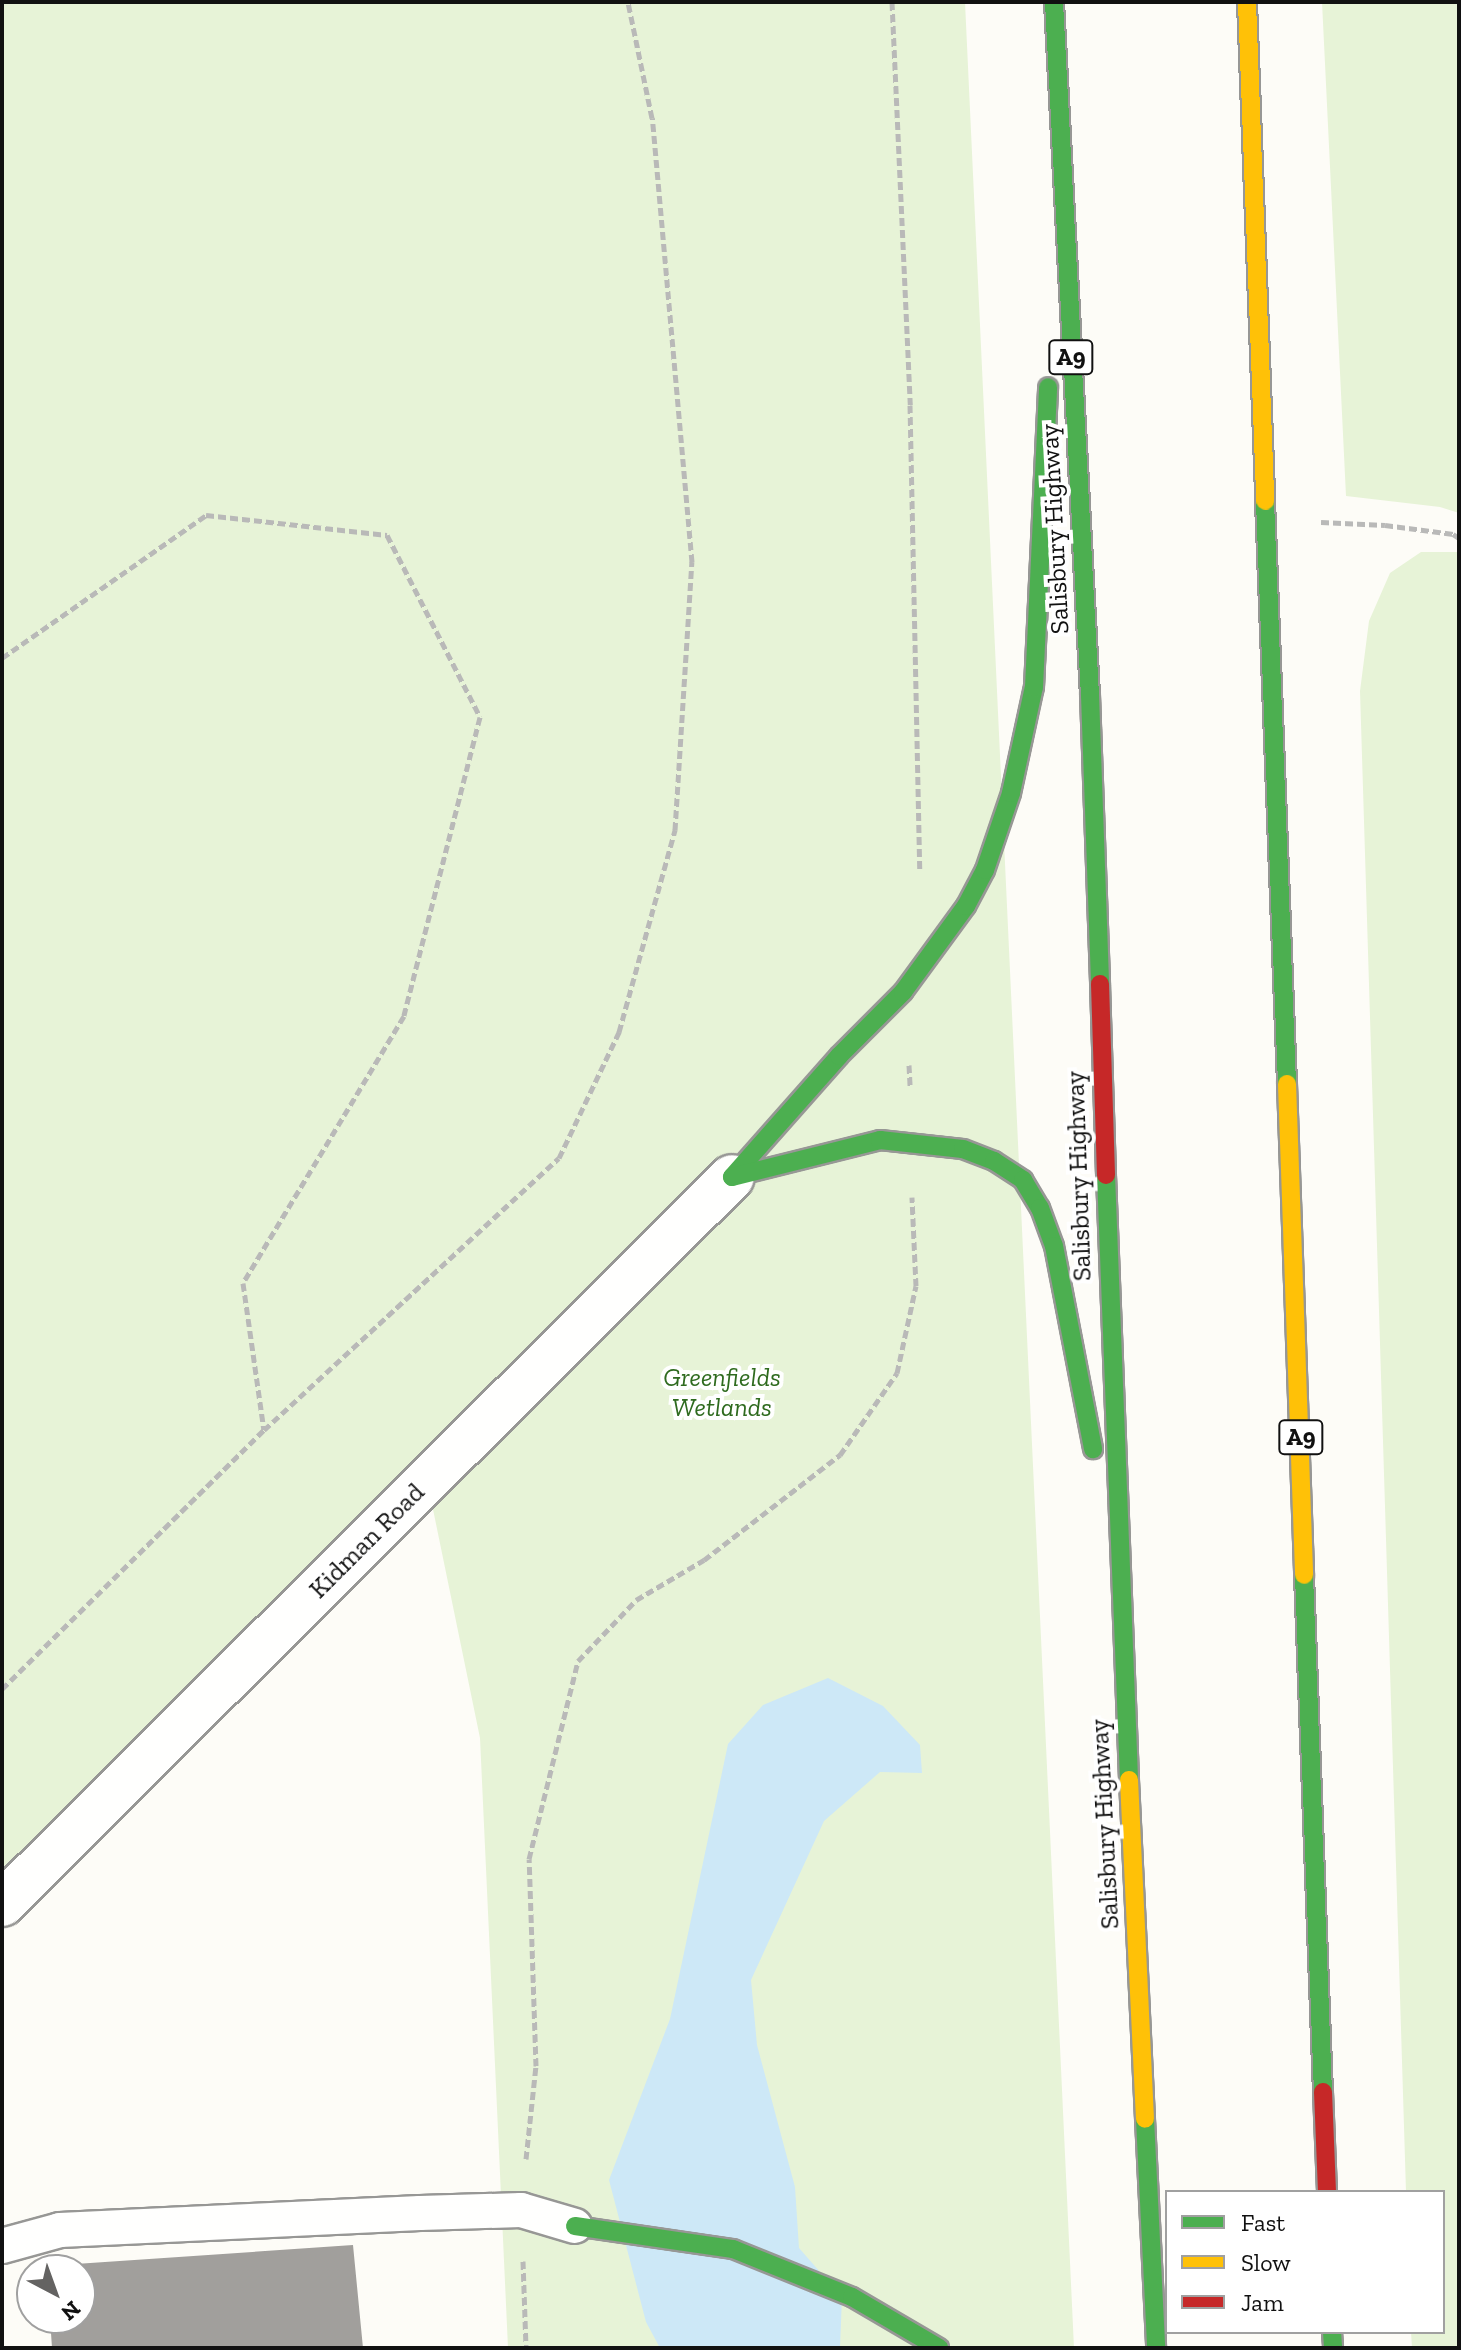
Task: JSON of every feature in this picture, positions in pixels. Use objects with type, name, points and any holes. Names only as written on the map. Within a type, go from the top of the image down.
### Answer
[{"type":"highway","name":"Salisbury Highway","points":[[1055,10],[1090,695],[1120,1589],[1156,2348]]},
{"type":"highway","name":"A9","points":[[1248,10],[1327,2190]]},
{"type":"highway","points":[[1051,314],[1060,143]]},
{"type":"highway","points":[[732,1177],[839,1056],[903,992],[966,906],[985,870],[1011,793],[1034,687],[1049,360]]},
{"type":"highway","points":[[732,1177],[880,1140],[963,1149],[994,1161],[1023,1180],[1040,1208],[1054,1246],[1120,1589]]},
{"type":"highway","points":[[575,2226],[733,2249],[852,2297],[939,2348]]},
{"type":"street","name":"Kidman Road","points":[[2,1904],[732,1177]]},
{"type":"lane","points":[[2,2246],[60,2230],[521,2210],[575,2226]]},
{"type":"path","points":[[2,1689],[264,1430],[559,1158],[619,1032],[675,830],[692,562],[652,118],[628,2]]},
{"type":"path","points":[[892,2],[910,405],[920,877]]},
{"type":"path","points":[[2,658],[206,515],[387,535],[480,717],[404,1016],[243,1283],[264,1430]]},
{"type":"path","points":[[1268,519],[1385,525],[1453,534],[1459,538]]},
{"type":"path","points":[[526,2348],[521,2210],[536,2066],[529,1859],[578,1661],[636,1600],[704,1560],[840,1455],[897,1373],[916,1286],[912,1197]]},
{"type":"green space","name":"Greenfields Wetlands","points":[[2,2],[965,2],[1074,2348],[508,2348],[480,1738],[428,1485],[2,1904]]},
{"type":"green space","points":[[1322,2],[1459,2],[1459,513],[1440,507],[1346,496]]},
{"type":"green space","points":[[1421,552],[1459,552],[1459,2348],[1412,2348],[1411,2334],[1445,2334],[1445,2190],[1406,2190],[1360,691],[1369,621],[1390,573]]},
{"type":"water","points":[[828,1678],[883,1706],[920,1745],[922,1773],[880,1772],[824,1821],[751,1980],[757,2045],[795,2187],[799,2248],[842,2297],[840,2348],[660,2348],[646,2322],[609,2180],[670,2019],[728,1744],[763,1705]]},
{"type":"building","points":[[353,2245],[363,2348],[52,2348],[51,2334],[96,2334],[96,2263]]},
{"type":"traffic: fast","points":[[1054,2],[1090,695],[1100,984]]},
{"type":"traffic: fast","points":[[732,1177],[839,1056],[903,992],[966,906],[985,870],[1011,793],[1034,687],[1048,387]]},
{"type":"traffic: fast","points":[[1265,501],[1287,1084]]},
{"type":"traffic: fast","points":[[732,1177],[880,1140],[963,1149],[994,1161],[1023,1180],[1040,1208],[1054,1246],[1093,1449]]},
{"type":"traffic: fast","points":[[1106,1175],[1129,1780]]},
{"type":"traffic: fast","points":[[1304,1575],[1323,2092]]},
{"type":"traffic: fast","points":[[1145,2119],[1156,2348]]},
{"type":"traffic: fast","points":[[575,2226],[733,2249],[852,2297],[939,2348]]},
{"type":"traffic: fast","points":[[1332,2334],[1333,2348]]},
{"type":"traffic: slow","points":[[1247,2],[1265,501]]},
{"type":"traffic: slow","points":[[1287,1084],[1304,1575]]},
{"type":"traffic: slow","points":[[1129,1780],[1145,2119]]},
{"type":"traffic: jam","points":[[1100,984],[1106,1175]]},
{"type":"traffic: jam","points":[[1323,2092],[1327,2190]]}]
